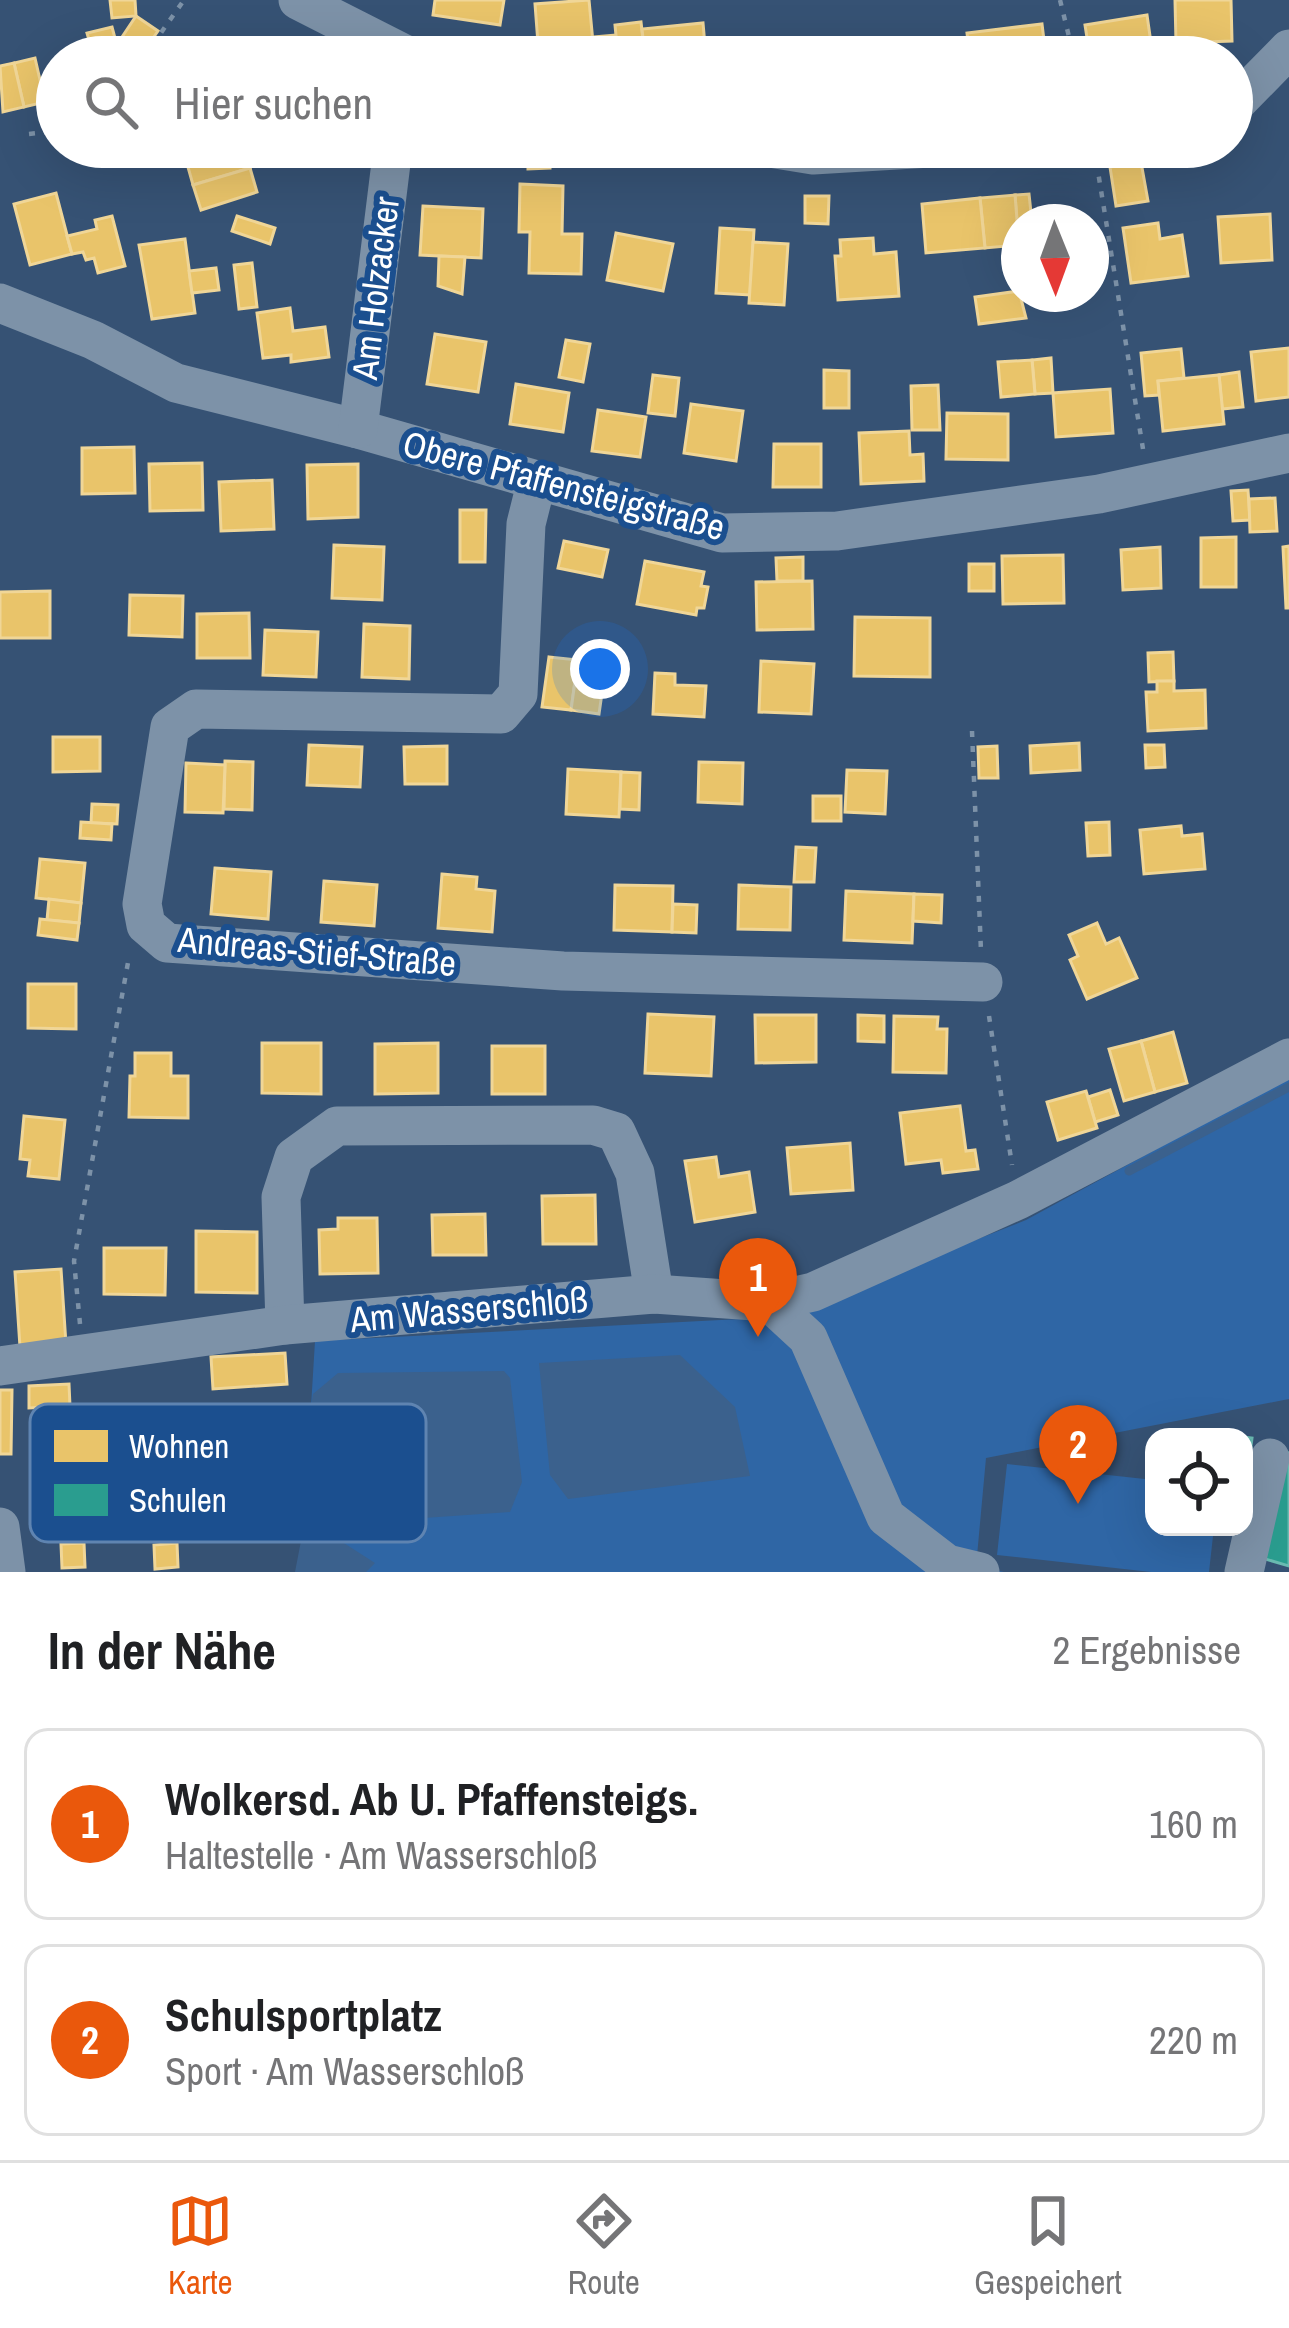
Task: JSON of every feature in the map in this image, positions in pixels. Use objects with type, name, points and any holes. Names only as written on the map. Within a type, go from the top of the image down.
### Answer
[{"type":"street","points":[[298,0],[369,36]]},
{"type":"street","points":[[1253,86],[1289,49]]},
{"type":"street","name":"Am Holzacker","points":[[358,429],[390,168]]},
{"type":"street","name":"Obere Pfaffensteigstraße","points":[[0,303],[93,340],[176,383],[722,532],[837,531],[1149,485],[1289,453]]},
{"type":"street","name":"Andreas-Stief-Straße","points":[[537,480],[526,524],[518,694],[501,714],[196,709],[170,728],[142,904],[146,926],[167,943],[563,971],[983,982]]},
{"type":"street","name":"Am Wasserschloß","points":[[0,1366],[285,1324],[654,1294],[770,1302],[813,1292],[1018,1200],[1289,1058]]},
{"type":"street","points":[[285,1324],[281,1197],[294,1157],[337,1126],[593,1125],[616,1132],[635,1174],[654,1294]]},
{"type":"street","points":[[770,1302],[808,1338],[886,1517],[947,1564],[980,1572]]},
{"type":"street","points":[[1244,1572],[1270,1458]]},
{"type":"street","points":[[0,1527],[6,1572]]},
{"type":"path","points":[[159,36],[184,0]]},
{"type":"path","points":[[1060,0],[1069,36]]},
{"type":"path","points":[[29,134],[36,133]]},
{"type":"path","points":[[1097,168],[1149,485]]},
{"type":"path","points":[[972,731],[983,982],[1018,1200]]},
{"type":"path","points":[[83,1353],[74,1261],[125,964],[146,926]]},
{"type":"shaded area","points":[[1289,1077],[1289,1399],[986,1458],[976,1567],[1004,1572],[301,1572],[303,1542],[426,1542],[426,1404],[311,1404],[315,1341],[779,1317],[1026,1220]]},
{"type":"shaded area","points":[[680,1355],[735,1407],[750,1476],[568,1499],[550,1475],[539,1363]]},
{"type":"shaded area","points":[[504,1371],[510,1378],[522,1482],[510,1512],[426,1518],[426,1404],[311,1404],[313,1394],[338,1373]]},
{"type":"shaded area","points":[[1007,1464],[1145,1479],[1145,1536],[1213,1536],[1209,1572],[1151,1572],[997,1555]]},
{"type":"shaded area","points":[[301,1542],[342,1542],[375,1563],[366,1572],[295,1572]]},
{"type":"building: Wohnen","points":[[110,0],[135,0],[136,16],[112,18]]},
{"type":"building: Wohnen","points":[[435,0],[504,0],[500,25],[433,15]]},
{"type":"building: Wohnen","points":[[589,0],[592,36],[537,36],[535,4]]},
{"type":"building: Wohnen","points":[[1175,0],[1231,0],[1232,36],[1176,36]]},
{"type":"building: Wohnen","points":[[1147,15],[1150,36],[1087,36],[1085,25]]},
{"type":"building: Wohnen","points":[[136,16],[158,31],[154,36],[123,36]]},
{"type":"building: Wohnen","points":[[641,22],[643,36],[616,36],[615,25]]},
{"type":"building: Wohnen","points":[[703,23],[704,36],[643,36],[642,29]]},
{"type":"building: Wohnen","points":[[1042,24],[1043,36],[967,36]]},
{"type":"building: Wohnen","points":[[112,27],[114,36],[88,36]]},
{"type":"building: Wohnen","points":[[35,58],[36,104],[24,107],[14,63]]},
{"type":"building: Wohnen","points":[[14,63],[24,107],[3,112],[0,66]]},
{"type":"building: Wohnen","points":[[188,168],[250,168],[193,185]]},
{"type":"building: Wohnen","points":[[250,168],[257,192],[201,210],[193,185]]},
{"type":"building: Wohnen","points":[[1110,168],[1142,168],[1148,201],[1116,206]]},
{"type":"building: Wohnen","points":[[520,184],[563,186],[562,234],[582,234],[581,274],[529,273],[530,232],[519,232]]},
{"type":"building: Wohnen","points":[[56,193],[72,254],[30,265],[14,204]]},
{"type":"building: Wohnen","points":[[1029,194],[1030,204],[1016,204],[1015,195]]},
{"type":"building: Wohnen","points":[[1015,195],[1016,204],[1001,204],[1001,247],[985,248],[980,198]]},
{"type":"building: Wohnen","points":[[805,196],[829,196],[828,224],[805,223]]},
{"type":"building: Wohnen","points":[[980,198],[985,248],[926,253],[922,204]]},
{"type":"building: Wohnen","points":[[423,206],[483,209],[481,258],[420,255]]},
{"type":"building: Wohnen","points":[[1270,214],[1272,260],[1221,263],[1218,217]]},
{"type":"building: Wohnen","points":[[112,216],[125,266],[98,273],[94,258],[86,260],[83,252],[72,254],[67,236],[97,229],[95,220]]},
{"type":"building: Wohnen","points":[[237,216],[275,228],[270,244],[232,231]]},
{"type":"building: Wohnen","points":[[1158,223],[1160,239],[1182,235],[1188,276],[1131,283],[1123,228]]},
{"type":"building: Wohnen","points":[[720,228],[754,230],[750,295],[716,293]]},
{"type":"building: Wohnen","points":[[616,233],[673,244],[663,291],[607,280]]},
{"type":"building: Wohnen","points":[[873,238],[874,254],[896,252],[899,296],[838,300],[835,256],[841,256],[840,240]]},
{"type":"building: Wohnen","points":[[185,239],[195,313],[152,319],[139,245]]},
{"type":"building: Wohnen","points":[[753,242],[788,244],[784,305],[749,303]]},
{"type":"building: Wohnen","points":[[439,256],[465,257],[462,294],[438,286]]},
{"type":"building: Wohnen","points":[[252,263],[257,307],[239,309],[234,265]]},
{"type":"building: Wohnen","points":[[216,268],[219,290],[192,293],[189,271]]},
{"type":"building: Wohnen","points":[[1001,293],[1001,312],[1024,312],[1026,318],[979,324],[975,297]]},
{"type":"building: Wohnen","points":[[290,308],[293,331],[325,327],[329,357],[291,362],[291,355],[263,358],[257,313]]},
{"type":"building: Wohnen","points":[[435,334],[486,342],[478,392],[427,384]]},
{"type":"building: Wohnen","points":[[566,340],[590,344],[583,382],[559,377]]},
{"type":"building: Wohnen","points":[[1289,348],[1289,397],[1256,401],[1251,352]]},
{"type":"building: Wohnen","points":[[1181,349],[1184,378],[1158,381],[1159,395],[1145,396],[1141,353]]},
{"type":"building: Wohnen","points":[[1051,358],[1053,393],[1035,394],[1032,360]]},
{"type":"building: Wohnen","points":[[1032,360],[1035,394],[1001,397],[998,362]]},
{"type":"building: Wohnen","points":[[824,370],[849,371],[849,408],[824,408]]},
{"type":"building: Wohnen","points":[[1239,372],[1243,407],[1222,409],[1219,375]]},
{"type":"building: Wohnen","points":[[653,375],[679,378],[675,416],[648,413]]},
{"type":"building: Wohnen","points":[[1219,375],[1224,424],[1163,431],[1158,381]]},
{"type":"building: Wohnen","points":[[516,384],[569,393],[563,432],[510,424]]},
{"type":"building: Wohnen","points":[[938,385],[940,430],[912,430],[911,386]]},
{"type":"building: Wohnen","points":[[1110,389],[1113,433],[1056,437],[1053,393]]},
{"type":"building: Wohnen","points":[[691,404],[743,411],[736,461],[684,453]]},
{"type":"building: Wohnen","points":[[598,410],[646,417],[640,457],[592,451]]},
{"type":"building: Wohnen","points":[[947,413],[1008,414],[1008,460],[946,459]]},
{"type":"building: Wohnen","points":[[909,431],[910,455],[923,454],[924,481],[861,484],[859,433]]},
{"type":"building: Wohnen","points":[[774,444],[821,444],[821,487],[773,487]]},
{"type":"building: Wohnen","points":[[134,447],[135,493],[82,494],[82,448]]},
{"type":"building: Wohnen","points":[[202,463],[203,510],[150,511],[149,464]]},
{"type":"building: Wohnen","points":[[358,464],[358,517],[308,519],[307,465]]},
{"type":"building: Wohnen","points":[[272,480],[274,529],[221,531],[219,482]]},
{"type":"building: Wohnen","points":[[1248,490],[1250,520],[1233,521],[1231,491]]},
{"type":"building: Wohnen","points":[[1275,498],[1277,531],[1250,532],[1249,499]]},
{"type":"building: Wohnen","points":[[460,510],[486,510],[485,562],[460,562]]},
{"type":"building: Wohnen","points":[[1236,537],[1236,587],[1201,587],[1201,538]]},
{"type":"building: Wohnen","points":[[564,541],[608,550],[602,577],[558,568]]},
{"type":"building: Wohnen","points":[[334,545],[384,547],[382,600],[332,598]]},
{"type":"building: Wohnen","points":[[1289,546],[1289,608],[1286,608],[1283,547]]},
{"type":"building: Wohnen","points":[[1160,547],[1161,588],[1123,590],[1121,550]]},
{"type":"building: Wohnen","points":[[1063,555],[1064,603],[1003,604],[1002,556]]},
{"type":"building: Wohnen","points":[[803,557],[803,581],[777,581],[776,558]]},
{"type":"building: Wohnen","points":[[645,561],[704,572],[701,586],[708,587],[704,608],[697,608],[696,615],[637,604]]},
{"type":"building: Wohnen","points":[[969,564],[994,564],[994,591],[969,591]]},
{"type":"building: Wohnen","points":[[812,581],[813,629],[757,630],[756,582]]},
{"type":"building: Wohnen","points":[[50,591],[50,638],[0,638],[0,592]]},
{"type":"building: Wohnen","points":[[130,595],[183,596],[182,637],[129,635]]},
{"type":"building: Wohnen","points":[[249,613],[250,658],[197,658],[197,614]]},
{"type":"building: Wohnen","points":[[855,617],[930,618],[930,677],[854,676]]},
{"type":"building: Wohnen","points":[[364,624],[410,626],[409,679],[362,677]]},
{"type":"building: Wohnen","points":[[265,630],[318,632],[316,677],[263,675]]},
{"type":"building: Wohnen","points":[[1173,652],[1174,681],[1149,682],[1148,653]]},
{"type":"building: Wohnen","points":[[549,657],[578,660],[571,710],[542,707]]},
{"type":"building: Wohnen","points":[[578,660],[606,665],[599,714],[571,710]]},
{"type":"building: Wohnen","points":[[761,661],[814,664],[811,714],[759,712]]},
{"type":"building: Wohnen","points":[[655,673],[675,674],[675,685],[706,686],[704,717],[653,714]]},
{"type":"building: Wohnen","points":[[1157,681],[1174,681],[1174,691],[1205,690],[1206,728],[1148,731],[1146,692],[1157,692]]},
{"type":"building: Wohnen","points":[[53,737],[100,737],[100,771],[53,772]]},
{"type":"building: Wohnen","points":[[1079,743],[1080,770],[1031,773],[1030,746]]},
{"type":"building: Wohnen","points":[[309,745],[362,747],[360,787],[307,785]]},
{"type":"building: Wohnen","points":[[1145,745],[1164,745],[1165,767],[1146,768]]},
{"type":"building: Wohnen","points":[[447,746],[447,784],[405,784],[404,747]]},
{"type":"building: Wohnen","points":[[997,746],[998,778],[979,778],[978,747]]},
{"type":"building: Wohnen","points":[[225,761],[253,762],[252,810],[224,809]]},
{"type":"building: Wohnen","points":[[699,762],[743,763],[742,804],[698,802]]},
{"type":"building: Wohnen","points":[[186,763],[225,765],[223,813],[185,812]]},
{"type":"building: Wohnen","points":[[568,769],[621,772],[619,817],[566,814]]},
{"type":"building: Wohnen","points":[[847,770],[887,771],[885,814],[845,812]]},
{"type":"building: Wohnen","points":[[621,772],[640,773],[639,810],[620,809]]},
{"type":"building: Wohnen","points":[[813,796],[841,796],[841,821],[813,821]]},
{"type":"building: Wohnen","points":[[92,804],[118,805],[117,824],[91,823]]},
{"type":"building: Wohnen","points":[[81,822],[112,824],[111,840],[80,838]]},
{"type":"building: Wohnen","points":[[1109,822],[1110,855],[1088,856],[1086,823]]},
{"type":"building: Wohnen","points":[[1181,826],[1182,836],[1202,834],[1205,869],[1144,874],[1140,830]]},
{"type":"building: Wohnen","points":[[796,847],[816,848],[814,882],[794,882]]},
{"type":"building: Wohnen","points":[[40,859],[85,863],[81,903],[36,898]]},
{"type":"building: Wohnen","points":[[215,868],[271,872],[268,919],[211,914]]},
{"type":"building: Wohnen","points":[[442,874],[477,877],[476,889],[495,891],[492,932],[438,928]]},
{"type":"building: Wohnen","points":[[324,881],[377,885],[374,926],[321,922]]},
{"type":"building: Wohnen","points":[[615,885],[673,886],[672,932],[614,930]]},
{"type":"building: Wohnen","points":[[739,885],[791,887],[790,930],[738,929]]},
{"type":"building: Wohnen","points":[[846,891],[914,894],[912,943],[844,940]]},
{"type":"building: Wohnen","points":[[914,894],[942,895],[941,923],[913,921]]},
{"type":"building: Wohnen","points":[[49,899],[81,903],[79,923],[47,920]]},
{"type":"building: Wohnen","points":[[673,904],[697,905],[696,933],[672,932]]},
{"type":"building: Wohnen","points":[[40,919],[79,923],[77,940],[38,935]]},
{"type":"building: Wohnen","points":[[1097,923],[1106,944],[1119,938],[1137,978],[1087,999],[1070,960],[1078,956],[1069,935]]},
{"type":"building: Wohnen","points":[[28,984],[76,984],[76,1029],[28,1028]]},
{"type":"building: Wohnen","points":[[648,1014],[714,1017],[711,1076],[645,1073]]},
{"type":"building: Wohnen","points":[[755,1015],[816,1015],[816,1062],[756,1063]]},
{"type":"building: Wohnen","points":[[858,1015],[884,1016],[884,1042],[858,1041]]},
{"type":"building: Wohnen","points":[[894,1016],[938,1017],[937,1029],[947,1029],[946,1073],[893,1072]]},
{"type":"building: Wohnen","points":[[1173,1032],[1187,1083],[1155,1092],[1141,1041]]},
{"type":"building: Wohnen","points":[[1141,1041],[1155,1092],[1124,1101],[1109,1049]]},
{"type":"building: Wohnen","points":[[262,1043],[321,1043],[321,1094],[262,1093]]},
{"type":"building: Wohnen","points":[[438,1043],[438,1093],[375,1094],[375,1044]]},
{"type":"building: Wohnen","points":[[492,1046],[545,1046],[545,1094],[492,1094]]},
{"type":"building: Wohnen","points":[[135,1053],[171,1053],[171,1076],[188,1076],[188,1118],[129,1117]]},
{"type":"building: Wohnen","points":[[1110,1090],[1118,1115],[1095,1122],[1088,1097]]},
{"type":"building: Wohnen","points":[[1086,1091],[1097,1128],[1058,1140],[1047,1102]]},
{"type":"building: Wohnen","points":[[960,1106],[966,1151],[975,1150],[978,1169],[943,1173],[941,1160],[906,1164],[900,1113]]},
{"type":"building: Wohnen","points":[[24,1116],[65,1120],[59,1179],[28,1176],[30,1160],[20,1159]]},
{"type":"building: Wohnen","points":[[850,1143],[853,1190],[791,1194],[787,1148]]},
{"type":"building: Wohnen","points":[[716,1157],[719,1177],[749,1172],[755,1212],[695,1222],[685,1161]]},
{"type":"building: Wohnen","points":[[595,1195],[596,1244],[543,1244],[542,1196]]},
{"type":"building: Wohnen","points":[[485,1214],[486,1255],[433,1255],[432,1215]]},
{"type":"building: Wohnen","points":[[338,1218],[377,1218],[378,1273],[320,1274],[319,1230],[338,1229]]},
{"type":"building: Wohnen","points":[[196,1231],[257,1232],[257,1293],[196,1292]]},
{"type":"building: Wohnen","points":[[104,1248],[166,1248],[165,1295],[104,1294]]},
{"type":"building: Wohnen","points":[[61,1269],[66,1344],[20,1347],[15,1272]]},
{"type":"building: Wohnen","points":[[285,1353],[287,1384],[213,1389],[211,1357]]},
{"type":"building: Wohnen","points":[[69,1384],[70,1404],[30,1404],[29,1408],[29,1386]]},
{"type":"building: Wohnen","points":[[0,1390],[12,1390],[11,1454],[0,1454]]},
{"type":"building: Wohnen","points":[[84,1543],[85,1567],[62,1568],[61,1544]]},
{"type":"building: Wohnen","points":[[177,1543],[178,1567],[155,1569],[154,1545]]},
{"type":"building: Schulen","points":[[1285,1452],[1289,1453],[1289,1566],[1255,1556]]},
{"type":"waterway","points":[[1129,1171],[1289,1087]]},
{"type":"place","name":"Wolkersd. Ab U. Pfaffensteigs.","points":[[758,1337]]},
{"type":"place","name":"Schulsportplatz","points":[[1078,1504]]}]
